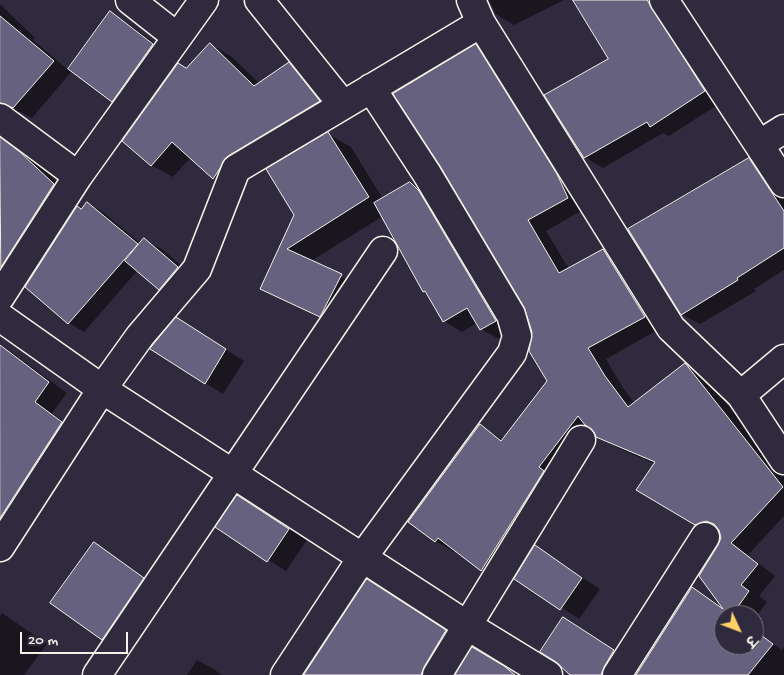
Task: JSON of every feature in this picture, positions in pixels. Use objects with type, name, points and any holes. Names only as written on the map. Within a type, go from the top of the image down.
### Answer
[{"type":"street","points":[[130,0],[177,37]]},
{"type":"street","points":[[0,297],[78,176],[204,0]]},
{"type":"street","points":[[259,0],[343,105]]},
{"type":"street","points":[[664,0],[784,183]]},
{"type":"street","points":[[0,547],[102,389],[140,336],[197,269],[236,169],[371,88],[476,11],[671,328],[741,395],[784,460]]},
{"type":"street","points":[[285,675],[362,558],[512,353],[517,336],[511,315],[427,174],[371,88]]},
{"type":"street","points":[[0,118],[78,176]]},
{"type":"street","points":[[760,144],[784,129]]},
{"type":"street","points":[[97,675],[383,251]]},
{"type":"street","points":[[0,317],[102,389],[468,626],[548,675]]},
{"type":"street","points":[[741,395],[784,359]]},
{"type":"street","points":[[437,675],[581,440]]},
{"type":"street","points":[[617,675],[705,537]]},
{"type":"building","points":[[573,0],[647,0],[705,91],[650,127],[647,122],[584,158],[544,95],[608,59]]},
{"type":"building","points":[[110,11],[153,44],[112,102],[68,69]]},
{"type":"building","points":[[0,16],[54,61],[13,108],[0,103]]},
{"type":"building","points":[[210,43],[254,86],[289,62],[320,101],[228,156],[213,179],[172,142],[151,166],[122,141],[178,63],[186,68]]},
{"type":"building","points":[[476,44],[557,174],[568,198],[528,220],[559,273],[603,249],[645,317],[588,348],[605,376],[628,407],[685,363],[783,487],[731,543],[758,564],[741,585],[749,591],[739,605],[720,605],[699,576],[721,538],[719,530],[714,524],[706,521],[695,525],[636,490],[655,462],[596,437],[594,432],[578,416],[539,467],[544,471],[481,571],[438,538],[435,542],[408,522],[480,424],[501,441],[547,381],[529,351],[532,332],[524,307],[440,166],[393,94]]},
{"type":"building","points":[[328,132],[369,197],[287,249],[342,274],[320,317],[260,289],[294,215],[266,169]]},
{"type":"building","points":[[0,137],[20,152],[54,184],[1,267]]},
{"type":"building","points":[[749,158],[784,211],[784,248],[737,278],[738,280],[681,315],[628,229]]},
{"type":"building","points":[[410,182],[419,191],[496,321],[480,330],[467,308],[443,322],[425,291],[423,292],[374,203]]},
{"type":"building","points":[[87,202],[138,244],[68,324],[25,287],[77,206],[81,209]]},
{"type":"building","points":[[144,238],[178,267],[159,290],[125,261]]},
{"type":"building","points":[[176,317],[226,349],[205,384],[150,349]]},
{"type":"building","points":[[0,345],[49,382],[35,402],[62,422],[0,518]]},
{"type":"building","points":[[237,495],[289,529],[267,562],[215,527]]},
{"type":"building","points":[[94,542],[144,578],[102,640],[50,603]]},
{"type":"building","points":[[535,545],[582,578],[560,610],[514,579]]},
{"type":"building","points":[[367,579],[446,630],[421,675],[304,675]]},
{"type":"building","points":[[692,587],[717,605],[714,605],[714,655],[764,655],[764,637],[773,644],[748,675],[636,675]]},
{"type":"building","points":[[563,617],[614,650],[601,675],[570,675],[556,662],[540,652]]},
{"type":"building","points":[[472,647],[504,666],[515,675],[455,675]]}]
